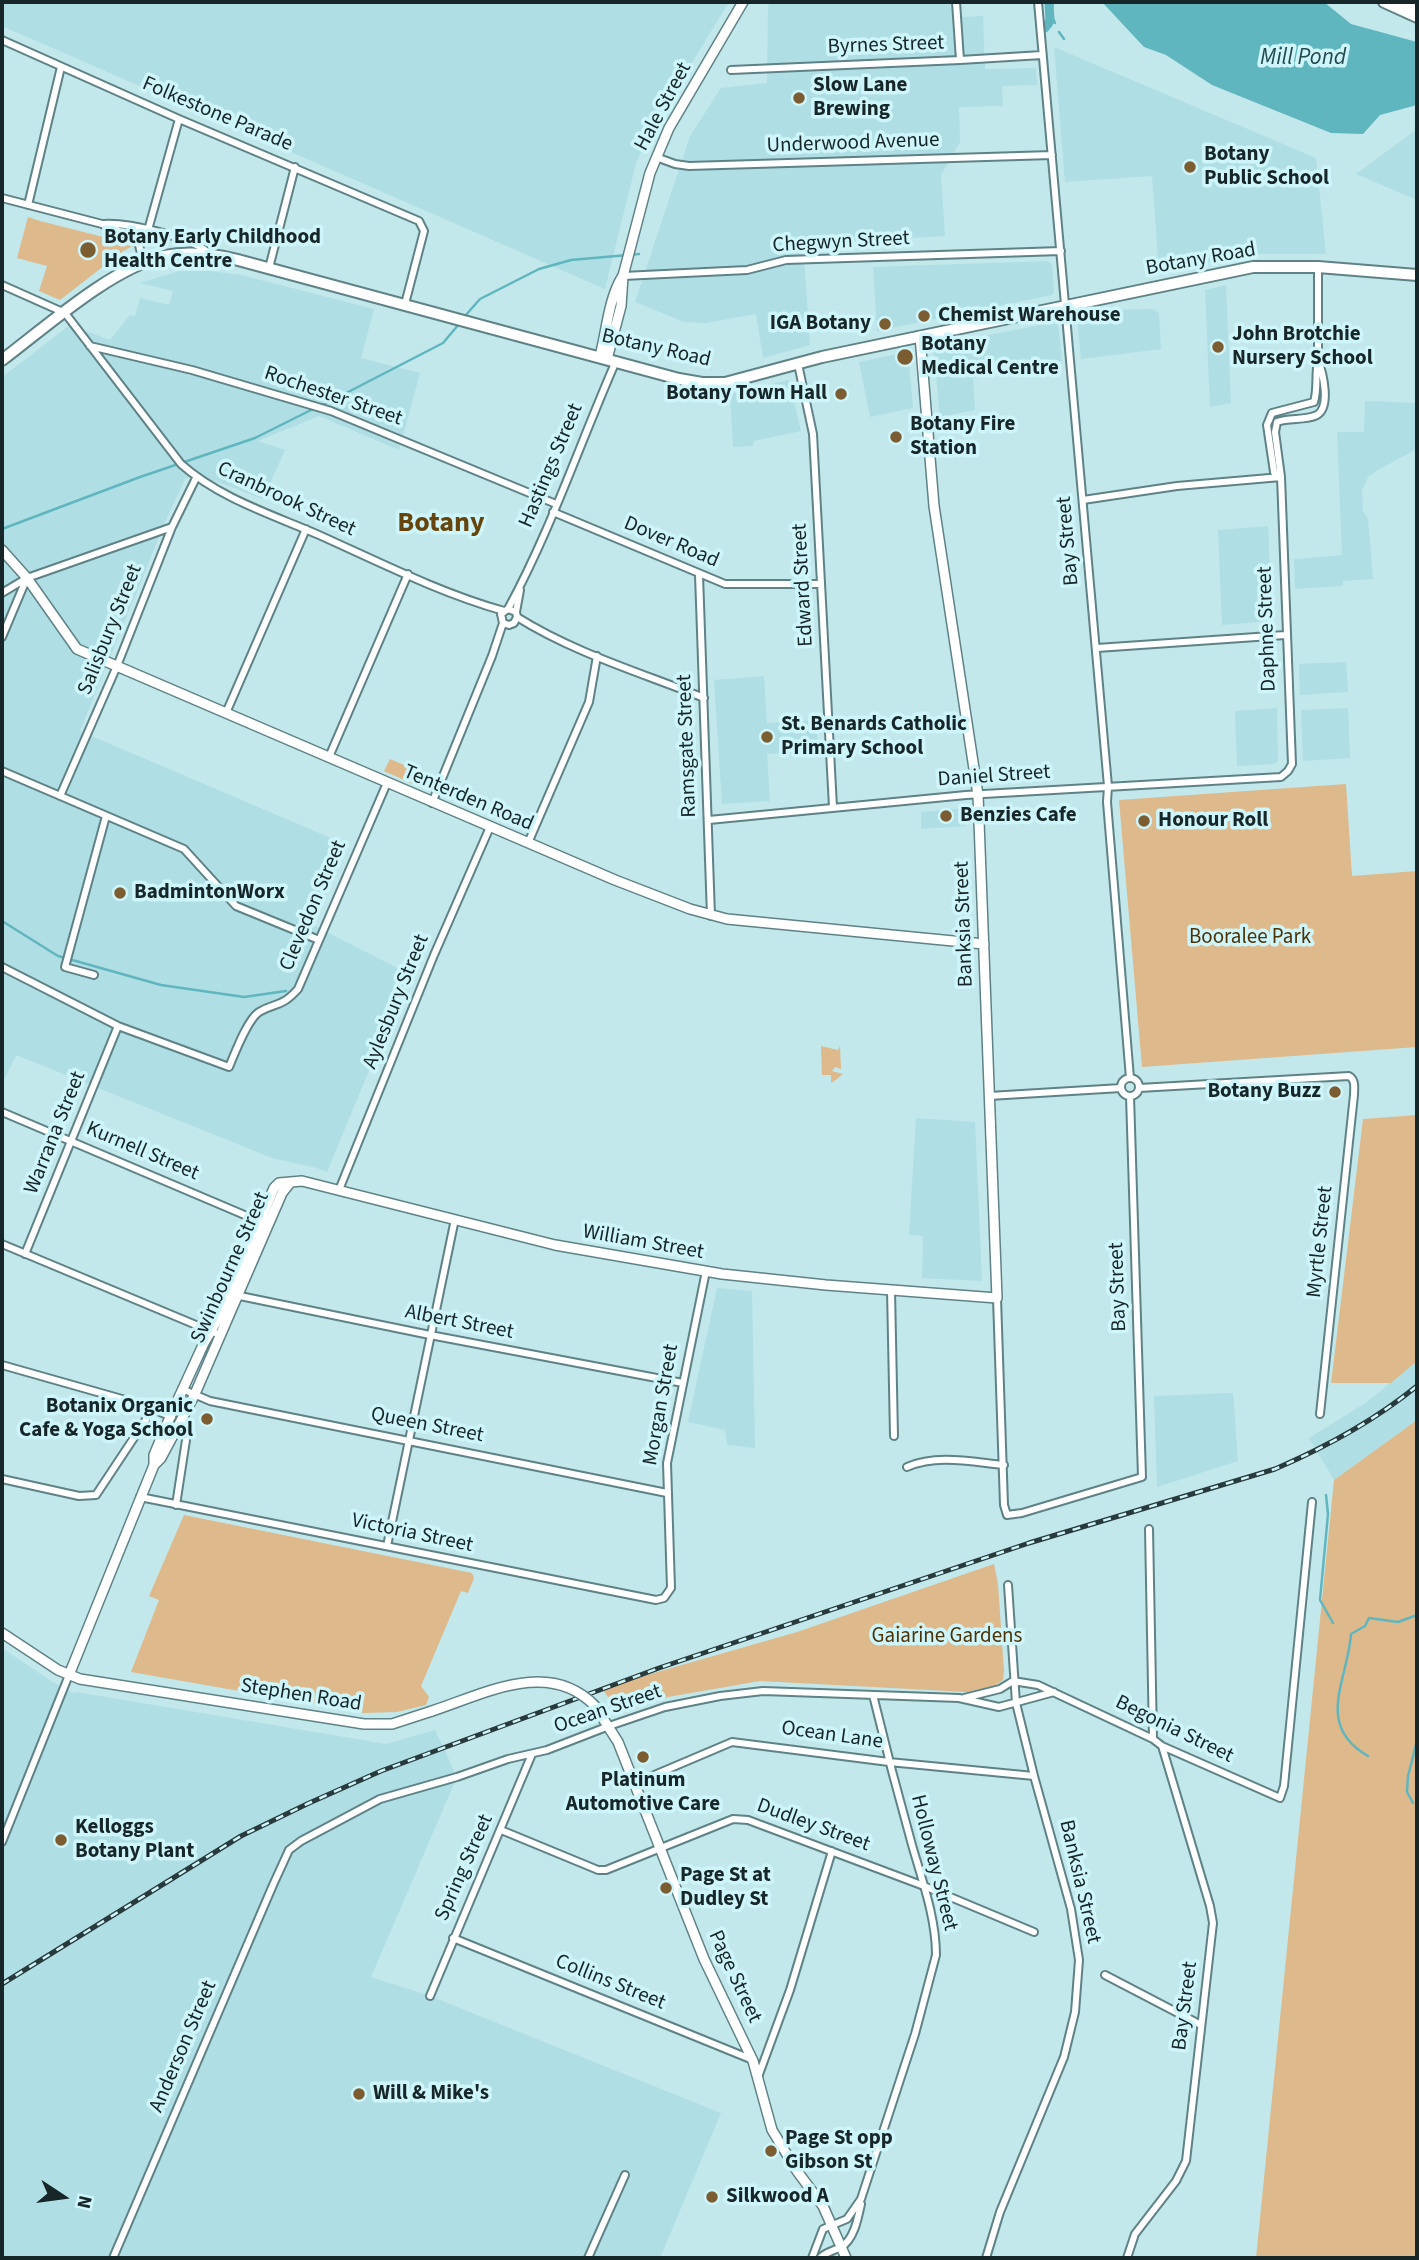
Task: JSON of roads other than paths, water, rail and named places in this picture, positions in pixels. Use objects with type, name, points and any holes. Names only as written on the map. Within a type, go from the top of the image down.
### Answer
[{"type":"highway","points":[[1401,2],[1417,9]]},
{"type":"main road","points":[[1384,2],[1417,17]]},
{"type":"main road","name":"Botany Road","points":[[2,360],[111,279],[143,262],[179,254],[210,254],[269,268],[702,383],[725,383],[920,336],[1253,267],[1318,267],[1417,275]]},
{"type":"street","name":"Hale Street","points":[[608,359],[621,306],[623,276],[643,195],[660,159],[668,128],[743,2]]},
{"type":"street","points":[[957,2],[960,60]]},
{"type":"street","name":"Bay Street","points":[[1038,2],[1097,648],[1130,1077]]},
{"type":"street","name":"Folkestone Parade","points":[[2,40],[419,221],[424,231],[405,304]]},
{"type":"street","name":"Byrnes Street","points":[[731,70],[1042,55]]},
{"type":"street","points":[[28,205],[61,67]]},
{"type":"street","points":[[148,230],[179,119]]},
{"type":"street","name":"Underwood Avenue","points":[[660,159],[678,165],[748,165],[1052,155]]},
{"type":"street","points":[[269,268],[295,167]]},
{"type":"street","points":[[2,198],[102,224],[135,239],[142,251],[143,262]]},
{"type":"street","points":[[102,224],[117,223],[148,230],[200,245],[210,254]]},
{"type":"street","name":"Chegwyn Street","points":[[623,276],[747,270],[786,260],[1061,251]]},
{"type":"street","name":"Daphne Street","points":[[1281,477],[1274,471],[1271,460],[1268,418],[1272,413],[1304,407],[1314,402],[1316,396],[1318,267]]},
{"type":"street","points":[[2,285],[65,313]]},
{"type":"street","name":"Cranbrook Street","points":[[65,313],[181,464],[196,478],[408,575],[597,656],[704,698]]},
{"type":"street","name":"Banksia Street","points":[[920,336],[934,506],[978,795],[1004,1505],[1007,1515]]},
{"type":"street","name":"Rochester Street","points":[[90,346],[192,370],[331,411],[556,505]]},
{"type":"street","name":"Hastings Street","points":[[432,803],[556,505],[608,359]]},
{"type":"street","name":"Daphne Street","points":[[1282,777],[1292,764],[1281,477],[1275,432],[1277,422],[1282,419],[1308,417],[1322,410],[1325,397],[1323,373],[1318,361]]},
{"type":"street","name":"Edward Street","points":[[798,364],[813,434],[833,807]]},
{"type":"street","points":[[1083,499],[1177,486],[1281,477]]},
{"type":"street","name":"Salisbury Street","points":[[60,796],[117,666],[172,527],[196,478]]},
{"type":"street","name":"Dover Road","points":[[553,512],[725,584],[821,584]]},
{"type":"street","points":[[2,593],[27,578],[172,527]]},
{"type":"street","points":[[226,713],[306,529]]},
{"type":"street","name":"Tenterden Road","points":[[2,550],[27,578],[77,649],[528,844],[690,909],[727,919],[984,944]]},
{"type":"street","points":[[329,757],[408,575]]},
{"type":"street","name":"Ramsgate Street","points":[[699,575],[711,916]]},
{"type":"street","points":[[2,638],[27,578]]},
{"type":"street","points":[[1097,648],[1285,635]]},
{"type":"street","points":[[528,844],[589,702],[597,656]]},
{"type":"street","points":[[2,771],[184,849],[236,906],[319,940]]},
{"type":"street","name":"Daniel Street","points":[[709,820],[978,795],[1282,777]]},
{"type":"street","name":"Clevedon Street","points":[[118,1026],[229,1067],[253,1018],[260,1011],[287,1001],[298,989],[387,783]]},
{"type":"street","points":[[94,975],[65,967],[106,816]]},
{"type":"street","name":"Aylesbury Street","points":[[339,1190],[434,955],[490,827]]},
{"type":"street","points":[[2,967],[118,1026]]},
{"type":"street","name":"Warrana Street","points":[[25,1254],[118,1026]]},
{"type":"street","name":"Myrtle Street","points":[[1139,1087],[1349,1076],[1354,1082],[1320,1414]]},
{"type":"street","points":[[1130,1077],[1138,1081],[1139,1087],[1136,1093],[1130,1096],[1124,1094],[1121,1088],[1123,1081],[1130,1077]]},
{"type":"street","points":[[989,1096],[1121,1088]]},
{"type":"street","name":"Bay Street","points":[[1007,1515],[1023,1513],[1142,1476],[1130,1096]]},
{"type":"street","name":"Kurnell Street","points":[[2,1112],[264,1223]]},
{"type":"street","name":"William Street","points":[[290,1183],[302,1181],[555,1245],[706,1271],[826,1285],[998,1298]]},
{"type":"street","name":"Swinbourne Street","points":[[2,1842],[140,1497],[154,1465],[161,1458],[194,1396],[264,1223],[290,1183]]},
{"type":"street","points":[[387,1546],[455,1219]]},
{"type":"street","points":[[2,1244],[220,1335]]},
{"type":"street","name":"Morgan Street","points":[[671,1588],[668,1451],[706,1271]]},
{"type":"street","points":[[891,1290],[894,1436]]},
{"type":"street","name":"Swinbourne Street","points":[[154,1465],[154,1455],[183,1389],[210,1332],[234,1294]]},
{"type":"street","name":"Albert Street","points":[[234,1294],[430,1335],[683,1383]]},
{"type":"street","points":[[2,1365],[153,1409],[180,1421]]},
{"type":"street","name":"Queen Street","points":[[183,1389],[210,1401],[667,1493]]},
{"type":"street","points":[[2,1479],[79,1496],[96,1495],[153,1409]]},
{"type":"street","points":[[176,1505],[186,1440]]},
{"type":"street","points":[[907,1466],[919,1461],[950,1460],[1004,1465]]},
{"type":"street","name":"Victoria Street","points":[[140,1497],[656,1601],[664,1598],[671,1588]]},
{"type":"street","name":"Begonia Street","points":[[1013,1681],[1038,1685],[1054,1692],[1153,1739],[1162,1746],[1280,1798],[1284,1786],[1312,1502]]},
{"type":"street","points":[[1149,1529],[1153,1739]]},
{"type":"street","name":"Banksia Street","points":[[986,2258],[1004,2201],[1064,2057],[1075,2012],[1079,1960],[1071,1909],[1016,1703],[1008,1585]]},
{"type":"street","name":"Stephen Road","points":[[2,1633],[58,1670],[79,1679],[364,1724],[392,1724],[514,1683],[533,1681],[550,1682],[571,1689],[595,1706]]},
{"type":"street","name":"Ocean Street","points":[[959,1699],[1000,1689],[1013,1681]]},
{"type":"street","name":"Ocean Street","points":[[289,1850],[380,1799],[574,1741],[665,1707],[763,1691],[959,1699],[999,1707],[1016,1703]]},
{"type":"street","points":[[1016,1703],[1054,1692]]},
{"type":"street","name":"Holloway Street","points":[[841,2247],[851,2235],[859,2212],[915,2034],[936,1955],[936,1942],[924,1886],[873,1695]]},
{"type":"street","name":"Page Street","points":[[595,1706],[618,1742],[704,1959],[753,2061],[772,2130],[823,2206],[846,2258]]},
{"type":"street","name":"Ocean Lane","points":[[633,1784],[732,1742],[889,1762],[1034,1776]]},
{"type":"street","name":"Bay Street","points":[[1127,2258],[1135,2234],[1176,2181],[1186,2161],[1213,1923],[1162,1746]]},
{"type":"street","name":"Spring Street","points":[[430,1996],[531,1754]]},
{"type":"street","name":"Dudley Street","points":[[501,1830],[598,1870],[606,1870],[733,1819],[748,1820],[924,1886],[1034,1932]]},
{"type":"street","name":"Anderson Street","points":[[113,2258],[289,1850]]},
{"type":"street","points":[[758,2077],[790,1990],[832,1851]]},
{"type":"street","name":"Collins Street","points":[[453,1938],[753,2061]]},
{"type":"street","points":[[1105,1975],[1201,2025]]},
{"type":"street","points":[[588,2258],[625,2175]]},
{"type":"street","name":"Holloway Street","points":[[812,2258],[823,2229],[847,2219],[861,2199]]},
{"type":"street","points":[[820,2258],[825,2253],[841,2247]]},
{"type":"water","name":"Mill Pond","points":[[1102,2],[1324,2],[1351,24],[1417,42],[1417,105],[1380,115],[1363,134],[1331,133],[1212,85],[1166,55],[1144,47]]},
{"type":"waterway","points":[[1045,28],[1050,21],[1049,2]]},
{"type":"waterway","points":[[1054,2],[1049,10],[1055,23]]},
{"type":"waterway","points":[[1050,18],[1051,26]]},
{"type":"waterway","points":[[1059,32],[1064,39]]},
{"type":"waterway","points":[[465,316],[480,299],[539,269],[571,260],[639,254]]},
{"type":"waterway","points":[[321,406],[443,343],[459,324]]},
{"type":"waterway","points":[[2,529],[140,477],[255,438],[315,408]]},
{"type":"waterway","points":[[2,921],[58,956],[161,985],[244,997],[286,991]]},
{"type":"waterway","points":[[1326,1495],[1328,1514],[1320,1600],[1333,1623]]},
{"type":"waterway","points":[[1368,1756],[1352,1744],[1342,1730],[1338,1716],[1338,1701],[1351,1634],[1365,1626],[1369,1618],[1398,1622],[1417,1615]]},
{"type":"waterway","points":[[1413,1803],[1407,1792],[1408,1776],[1417,1741]]},
{"type":"railway","points":[[2,1984],[241,1836],[381,1771],[659,1668],[1029,1543],[1275,1469],[1349,1432],[1384,1411],[1417,1386]]},
{"type":"place","name":"Slow Lane Brewing","points":[[799,98]]},
{"type":"place","name":"Botany Public School","points":[[1190,167]]},
{"type":"place","name":"Botany Early Childhood Health Centre","points":[[88,250]]},
{"type":"place","name":"Chemist Warehouse","points":[[924,316]]},
{"type":"place","name":"IGA Botany","points":[[885,324]]},
{"type":"place","name":"John Brotchie Nursery School","points":[[1218,347]]},
{"type":"place","name":"Botany Medical Centre","points":[[905,357]]},
{"type":"place","name":"Botany Town Hall","points":[[841,394]]},
{"type":"place","name":"Botany Fire Station","points":[[896,437]]},
{"type":"place","name":"St. Benards Catholic Primary School","points":[[767,737]]},
{"type":"place","name":"Benzies Cafe","points":[[946,816]]},
{"type":"place","name":"Honour Roll","points":[[1144,821]]},
{"type":"place","name":"BadmintonWorx","points":[[120,893]]},
{"type":"place","name":"Botany Buzz","points":[[1335,1092]]},
{"type":"place","name":"Botanix Organic Cafe & Yoga School","points":[[207,1419]]},
{"type":"place","name":"Platinum Automotive Care","points":[[643,1757]]},
{"type":"place","name":"Kelloggs Botany Plant","points":[[61,1840]]},
{"type":"place","name":"Page St at Dudley St","points":[[666,1888]]},
{"type":"place","name":"Will & Mike's","points":[[359,2094]]},
{"type":"place","name":"Page St opp Gibson St","points":[[771,2151]]},
{"type":"place","name":"Silkwood A","points":[[712,2197]]},
{"type":"district","name":"Botany","points":[[441,525]]},
{"type":"park label","name":"Booralee Park","points":[[1250,938]]},
{"type":"park label","name":"Gaiarine Gardens","points":[[947,1637]]}]
